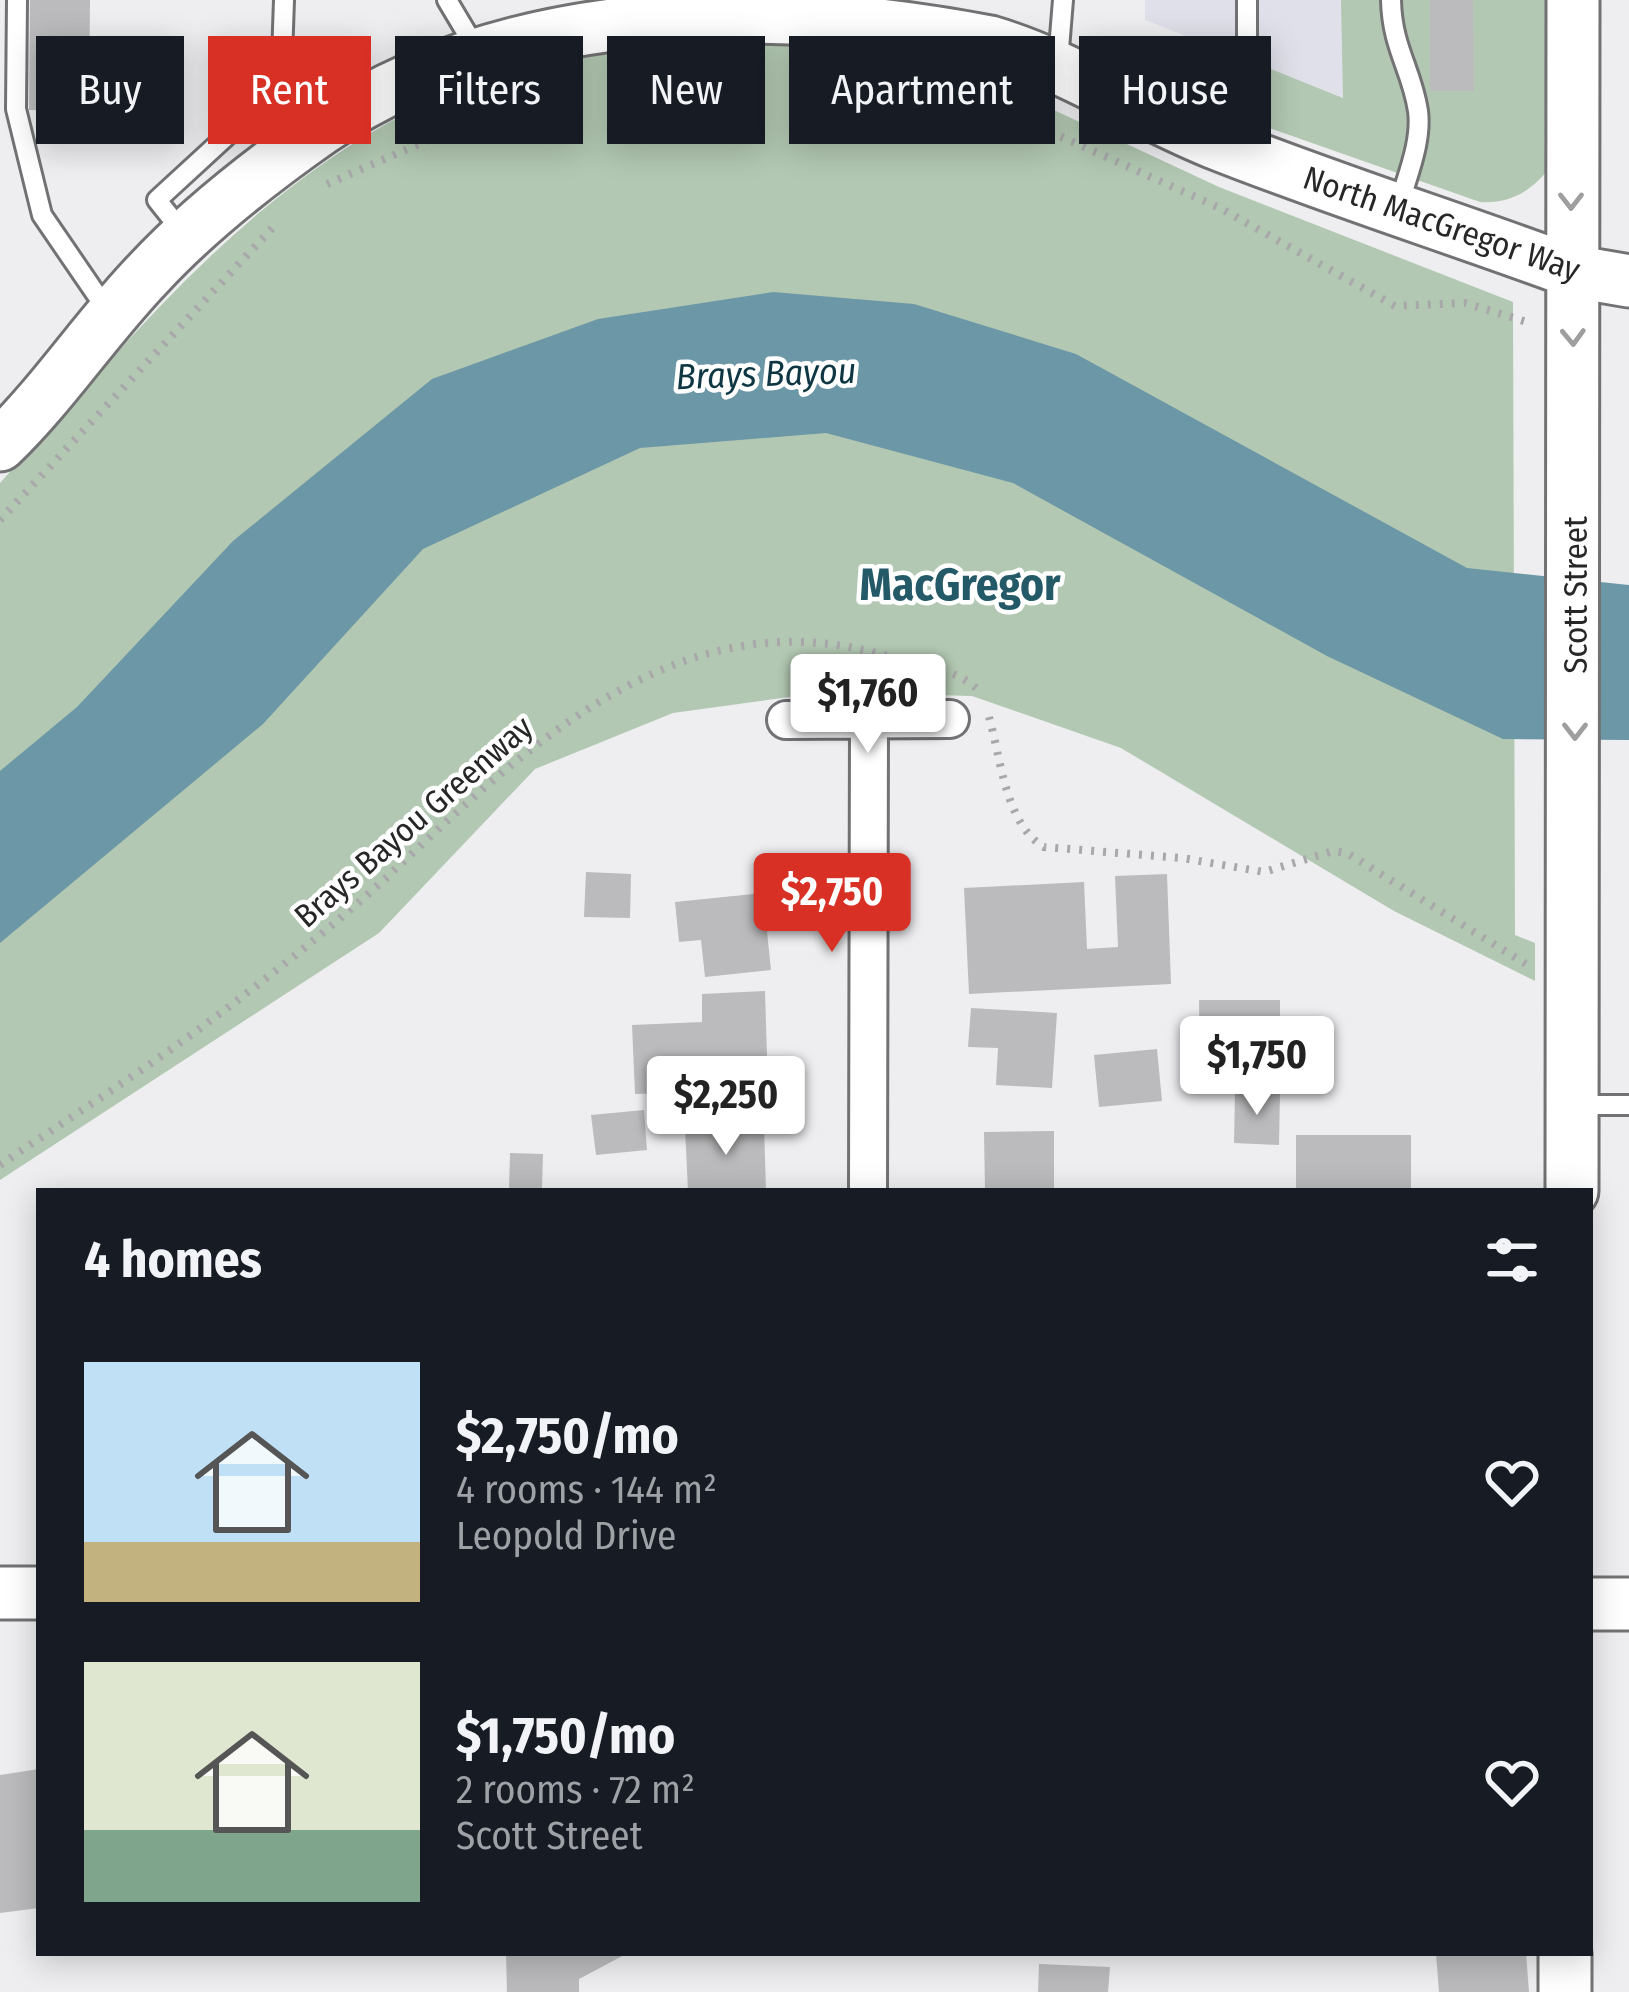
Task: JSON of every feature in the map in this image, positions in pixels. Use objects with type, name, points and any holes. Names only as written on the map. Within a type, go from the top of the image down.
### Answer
[{"type":"main road","name":"Scott Street","points":[[1572,1188],[1573,1105],[1558,956],[1575,404],[1573,0]]},
{"type":"main road","name":"North MacGregor Way","points":[[523,36],[592,20],[709,5],[777,5],[864,14],[993,43],[1079,82]]},
{"type":"main road","name":"North MacGregor Way","points":[[4,432],[187,238],[314,164],[395,105]]},
{"type":"main road","name":"North MacGregor Way","points":[[1217,144],[1571,271],[1629,281]]},
{"type":"main road","points":[[0,1593],[36,1593]]},
{"type":"main road","points":[[1593,1604],[1629,1604]]},
{"type":"main road","points":[[1565,1956],[1565,1992]]},
{"type":"street","points":[[786,720],[950,719]]},
{"type":"street","points":[[868,720],[868,1188]]},
{"type":"lane","points":[[17,0],[16,109],[42,215],[111,316]]},
{"type":"lane","points":[[447,0],[468,36]]},
{"type":"lane","points":[[1058,72],[1063,0]]},
{"type":"lane","points":[[1247,0],[1247,36]]},
{"type":"lane","points":[[1391,0],[1392,32],[1418,111],[1418,138],[1398,210]]},
{"type":"lane","points":[[282,36],[284,4]]},
{"type":"lane","points":[[187,238],[157,200],[217,144]]},
{"type":"lane","points":[[305,144],[314,164]]},
{"type":"lane","points":[[1573,1105],[1629,1105]]},
{"type":"path","points":[[1055,134],[1220,208],[1395,306],[1465,303],[1537,326]]},
{"type":"path","points":[[314,164],[395,137]]},
{"type":"path","points":[[0,520],[290,212]]},
{"type":"path","name":"Brays Bayou Greenway","points":[[0,1165],[237,1001],[381,882],[533,744],[659,672],[756,641],[835,641],[972,682],[982,694],[1018,820],[1028,837],[1044,847],[1182,858],[1264,872],[1333,851],[1347,853],[1509,958],[1558,956]]},
{"type":"shaded area","points":[[1145,0],[1342,0],[1344,98],[1271,69],[1271,36],[1186,36],[1145,20]]},
{"type":"green space","points":[[1341,0],[1551,0],[1551,166],[1511,198],[1480,202],[1271,129],[1271,69],[1343,98]]},
{"type":"green space","points":[[765,41],[789,41],[789,144],[1055,144],[1055,111],[1079,122],[1079,144],[1127,144],[1219,187],[1513,302],[1515,935],[1535,943],[1535,981],[1394,911],[1121,748],[972,696],[825,692],[673,713],[535,769],[379,933],[0,1180],[0,483],[188,278],[238,231],[348,147],[371,144],[371,134],[395,120],[395,144],[583,144],[583,59],[607,54],[607,144],[765,144]]},
{"type":"water","name":"Brays Bayou","points":[[773,292],[914,304],[1076,354],[1467,568],[1629,585],[1629,740],[1503,739],[1327,656],[1013,483],[826,433],[640,448],[423,549],[263,724],[0,943],[0,771],[77,707],[233,541],[432,379],[598,319]]},
{"type":"building","points":[[30,0],[90,0],[90,36],[36,36],[36,110],[29,110]]},
{"type":"building","points":[[1430,0],[1473,0],[1474,91],[1430,91]]},
{"type":"building","points":[[586,872],[631,874],[630,918],[584,917]]},
{"type":"building","points":[[1167,874],[1171,984],[969,994],[964,888],[1084,882],[1087,949],[1118,947],[1115,876]]},
{"type":"building","points":[[763,893],[771,970],[705,977],[701,940],[679,942],[675,902]]},
{"type":"building","points":[[765,991],[768,1089],[635,1094],[632,1025],[702,1022],[702,994]]},
{"type":"building","points":[[1199,1000],[1280,1000],[1280,1061],[1200,1062]]},
{"type":"building","points":[[971,1008],[1057,1013],[1052,1088],[996,1085],[998,1048],[968,1047]]},
{"type":"building","points":[[1157,1049],[1162,1101],[1099,1107],[1094,1055]]},
{"type":"building","points":[[1235,1092],[1280,1093],[1279,1145],[1234,1143]]},
{"type":"building","points":[[644,1110],[647,1150],[596,1155],[591,1115]]},
{"type":"building","points":[[764,1124],[766,1188],[688,1188],[685,1127]]},
{"type":"building","points":[[1054,1131],[1054,1188],[985,1188],[984,1132]]},
{"type":"building","points":[[1296,1135],[1411,1135],[1411,1188],[1296,1188]]},
{"type":"building","points":[[510,1153],[543,1154],[542,1188],[509,1188]]},
{"type":"building","points":[[36,1769],[36,1908],[0,1913],[0,1775]]},
{"type":"building","points":[[506,1956],[622,1956],[579,1979],[579,1992],[507,1992]]},
{"type":"building","points":[[1436,1956],[1526,1956],[1529,1992],[1439,1992]]},
{"type":"building","points":[[1039,1964],[1110,1967],[1108,1992],[1038,1992]]},
{"type":"district","name":"MacGregor","points":[[960,584]]}]
